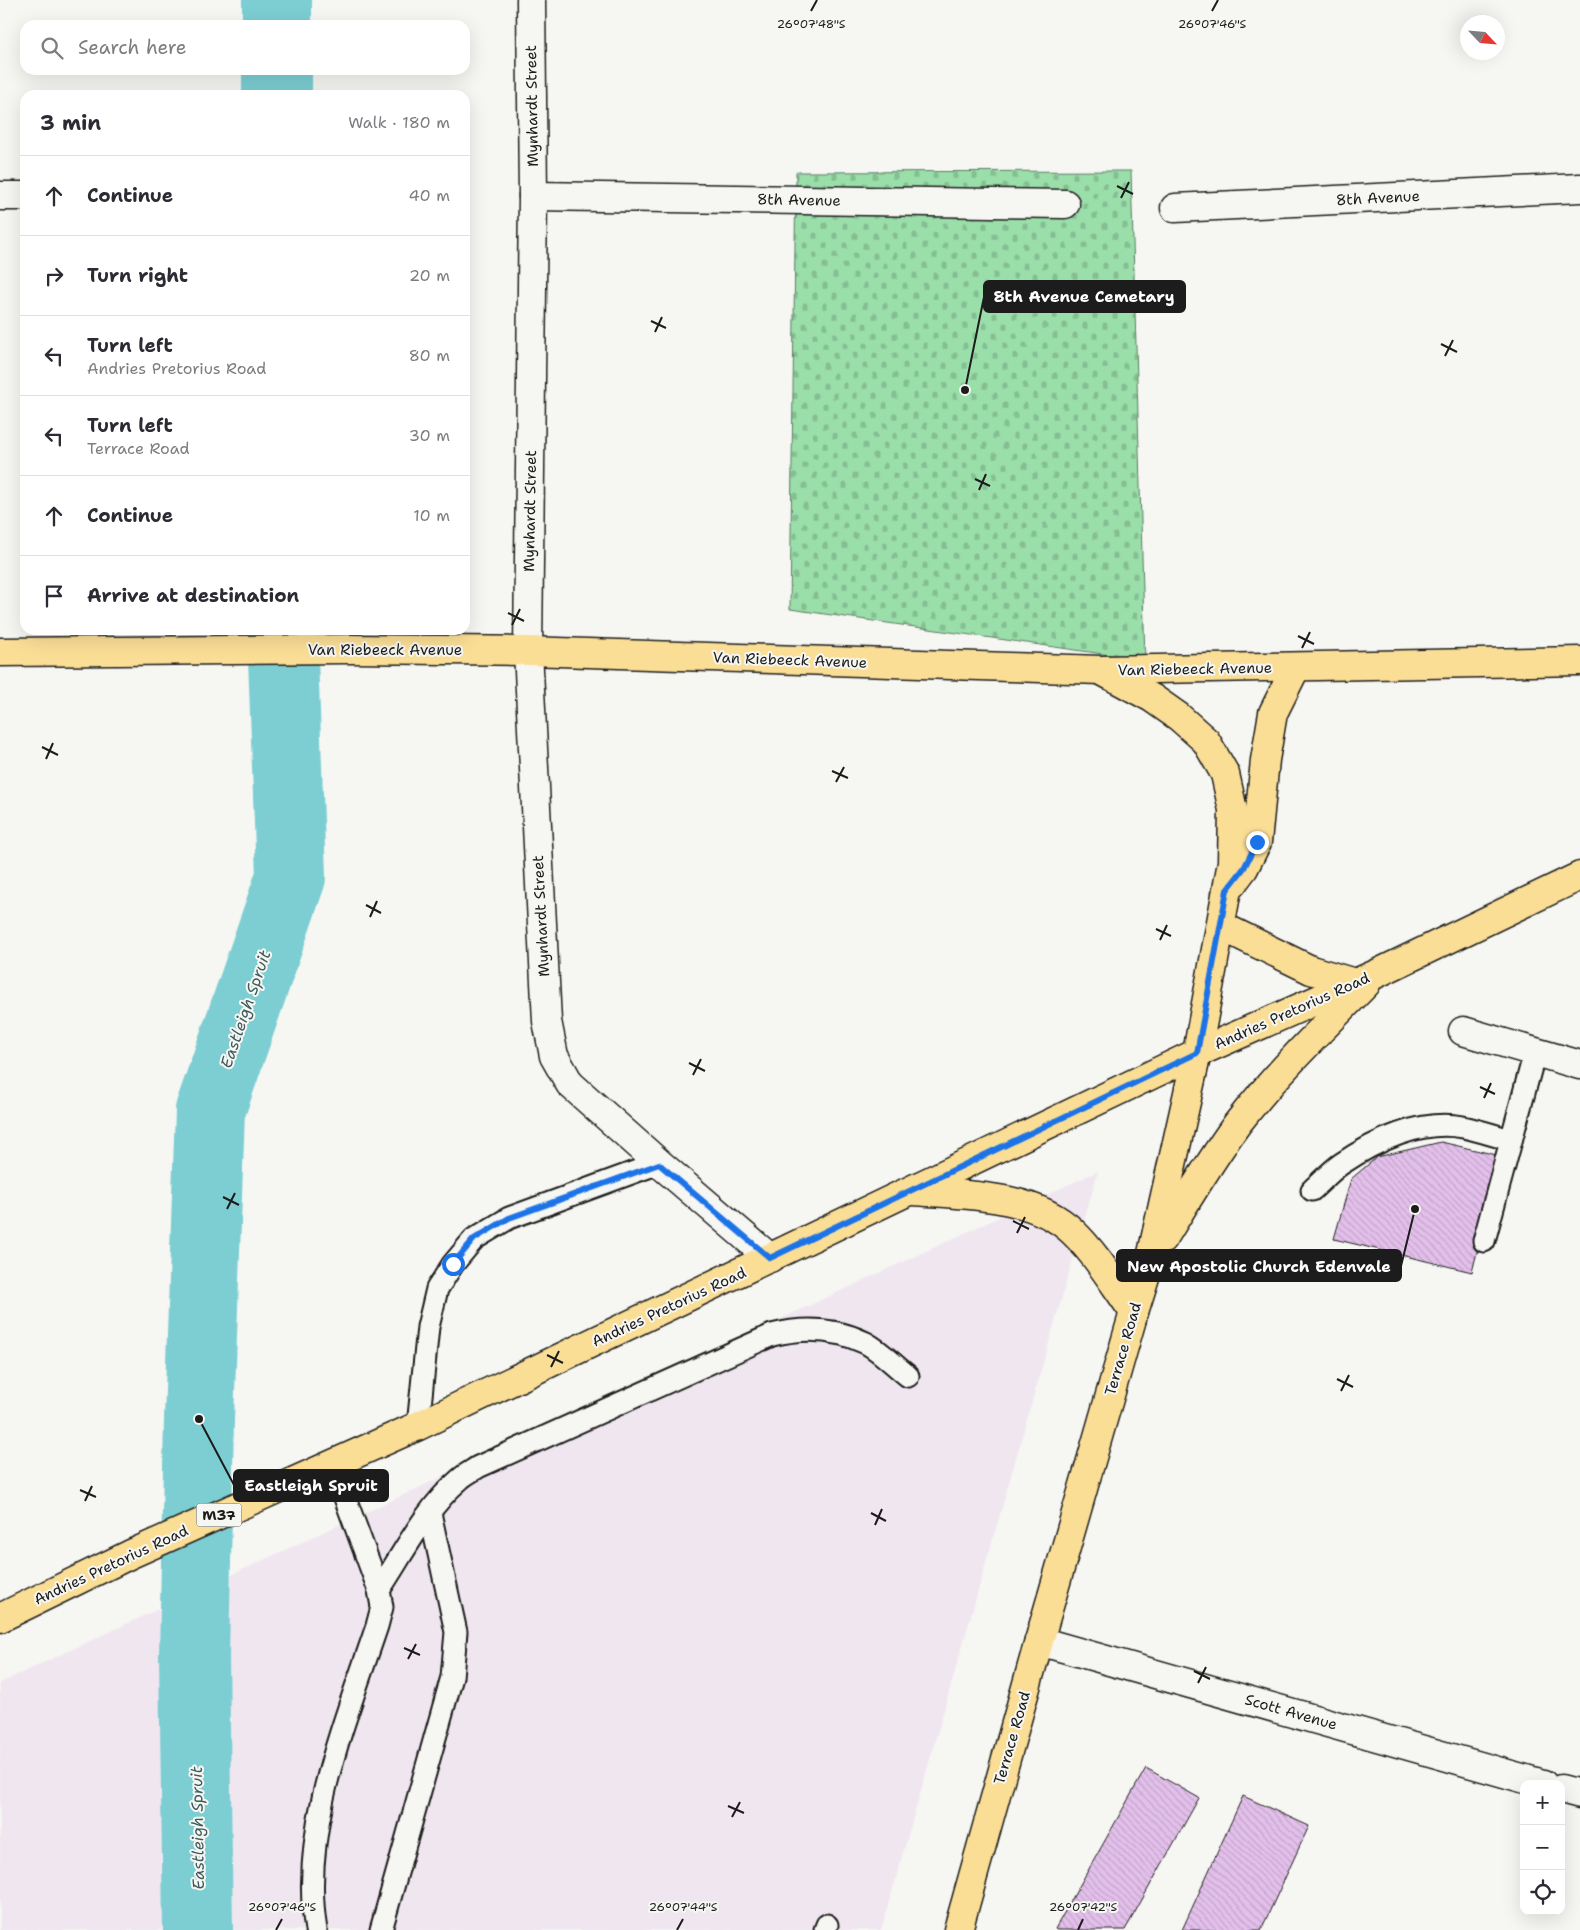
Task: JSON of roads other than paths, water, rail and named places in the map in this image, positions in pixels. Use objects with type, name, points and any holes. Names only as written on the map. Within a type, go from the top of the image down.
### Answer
[{"type":"main road","name":"Van Riebeeck Avenue","points":[[0,652],[350,649],[528,651],[1101,670],[1580,662]]},
{"type":"main road","points":[[1227,890],[1244,868],[1257,842],[1265,760],[1273,713],[1296,667]]},
{"type":"main road","name":"Terrace Road","points":[[958,1930],[1039,1641],[1151,1258],[1197,1053],[1232,862],[1234,810],[1225,774],[1206,741],[1179,717],[1152,698],[1101,670]]},
{"type":"main road","name":"Andries Pretorius Road","points":[[0,1618],[131,1554],[418,1426],[1197,1053],[1365,979],[1580,876]]},
{"type":"main road","points":[[1221,926],[1311,970],[1365,979]]},
{"type":"main road","points":[[1151,1258],[1237,1124],[1272,1081],[1365,979]]},
{"type":"main road","points":[[912,1191],[970,1195],[1010,1202],[1036,1208],[1057,1219],[1074,1233],[1134,1312]]},
{"type":"street","name":"Mynhardt Street","points":[[531,0],[534,196],[528,651],[547,1021],[554,1056],[570,1084],[659,1164],[770,1258]]},
{"type":"street","name":"8th Avenue","points":[[1175,208],[1580,188]]},
{"type":"street","points":[[0,196],[20,196]]},
{"type":"street","name":"8th Avenue","points":[[534,196],[1065,204]]},
{"type":"street","points":[[1462,1031],[1580,1065]]},
{"type":"street","name":"Scott Avenue","points":[[1039,1641],[1529,1780]]},
{"type":"street","points":[[1565,1790],[1580,1794]]},
{"type":"lane","points":[[1484,1241],[1535,1052]]},
{"type":"lane","points":[[1312,1190],[1340,1165],[1372,1145],[1400,1134],[1425,1128],[1453,1126],[1511,1140]]},
{"type":"lane","points":[[418,1426],[428,1327],[437,1289],[453,1264],[474,1239],[509,1218],[659,1164]]},
{"type":"lane","points":[[379,1590],[430,1513],[444,1494],[460,1478],[478,1467],[772,1335],[796,1329],[821,1330],[844,1335],[866,1343],[908,1376]]},
{"type":"lane","points":[[316,1930],[312,1908],[312,1881],[324,1794],[332,1761],[382,1606],[379,1590],[333,1465]]},
{"type":"lane","points":[[381,1930],[452,1677],[455,1655],[456,1632],[430,1513]]},
{"type":"waterway","name":"Eastleigh Spruit","points":[[277,0],[277,20]]},
{"type":"waterway","name":"Eastleigh Spruit","points":[[277,75],[277,90]]},
{"type":"waterway","name":"Eastleigh Spruit","points":[[198,1930],[194,1656],[199,1419],[210,1111],[291,877],[282,635]]},
{"type":"place","name":"8th Avenue Cemetary","points":[[965,390]]},
{"type":"place","name":"New Apostolic Church Edenvale","points":[[1415,1209]]},
{"type":"place","name":"Eastleigh Spruit","points":[[199,1419]]}]
